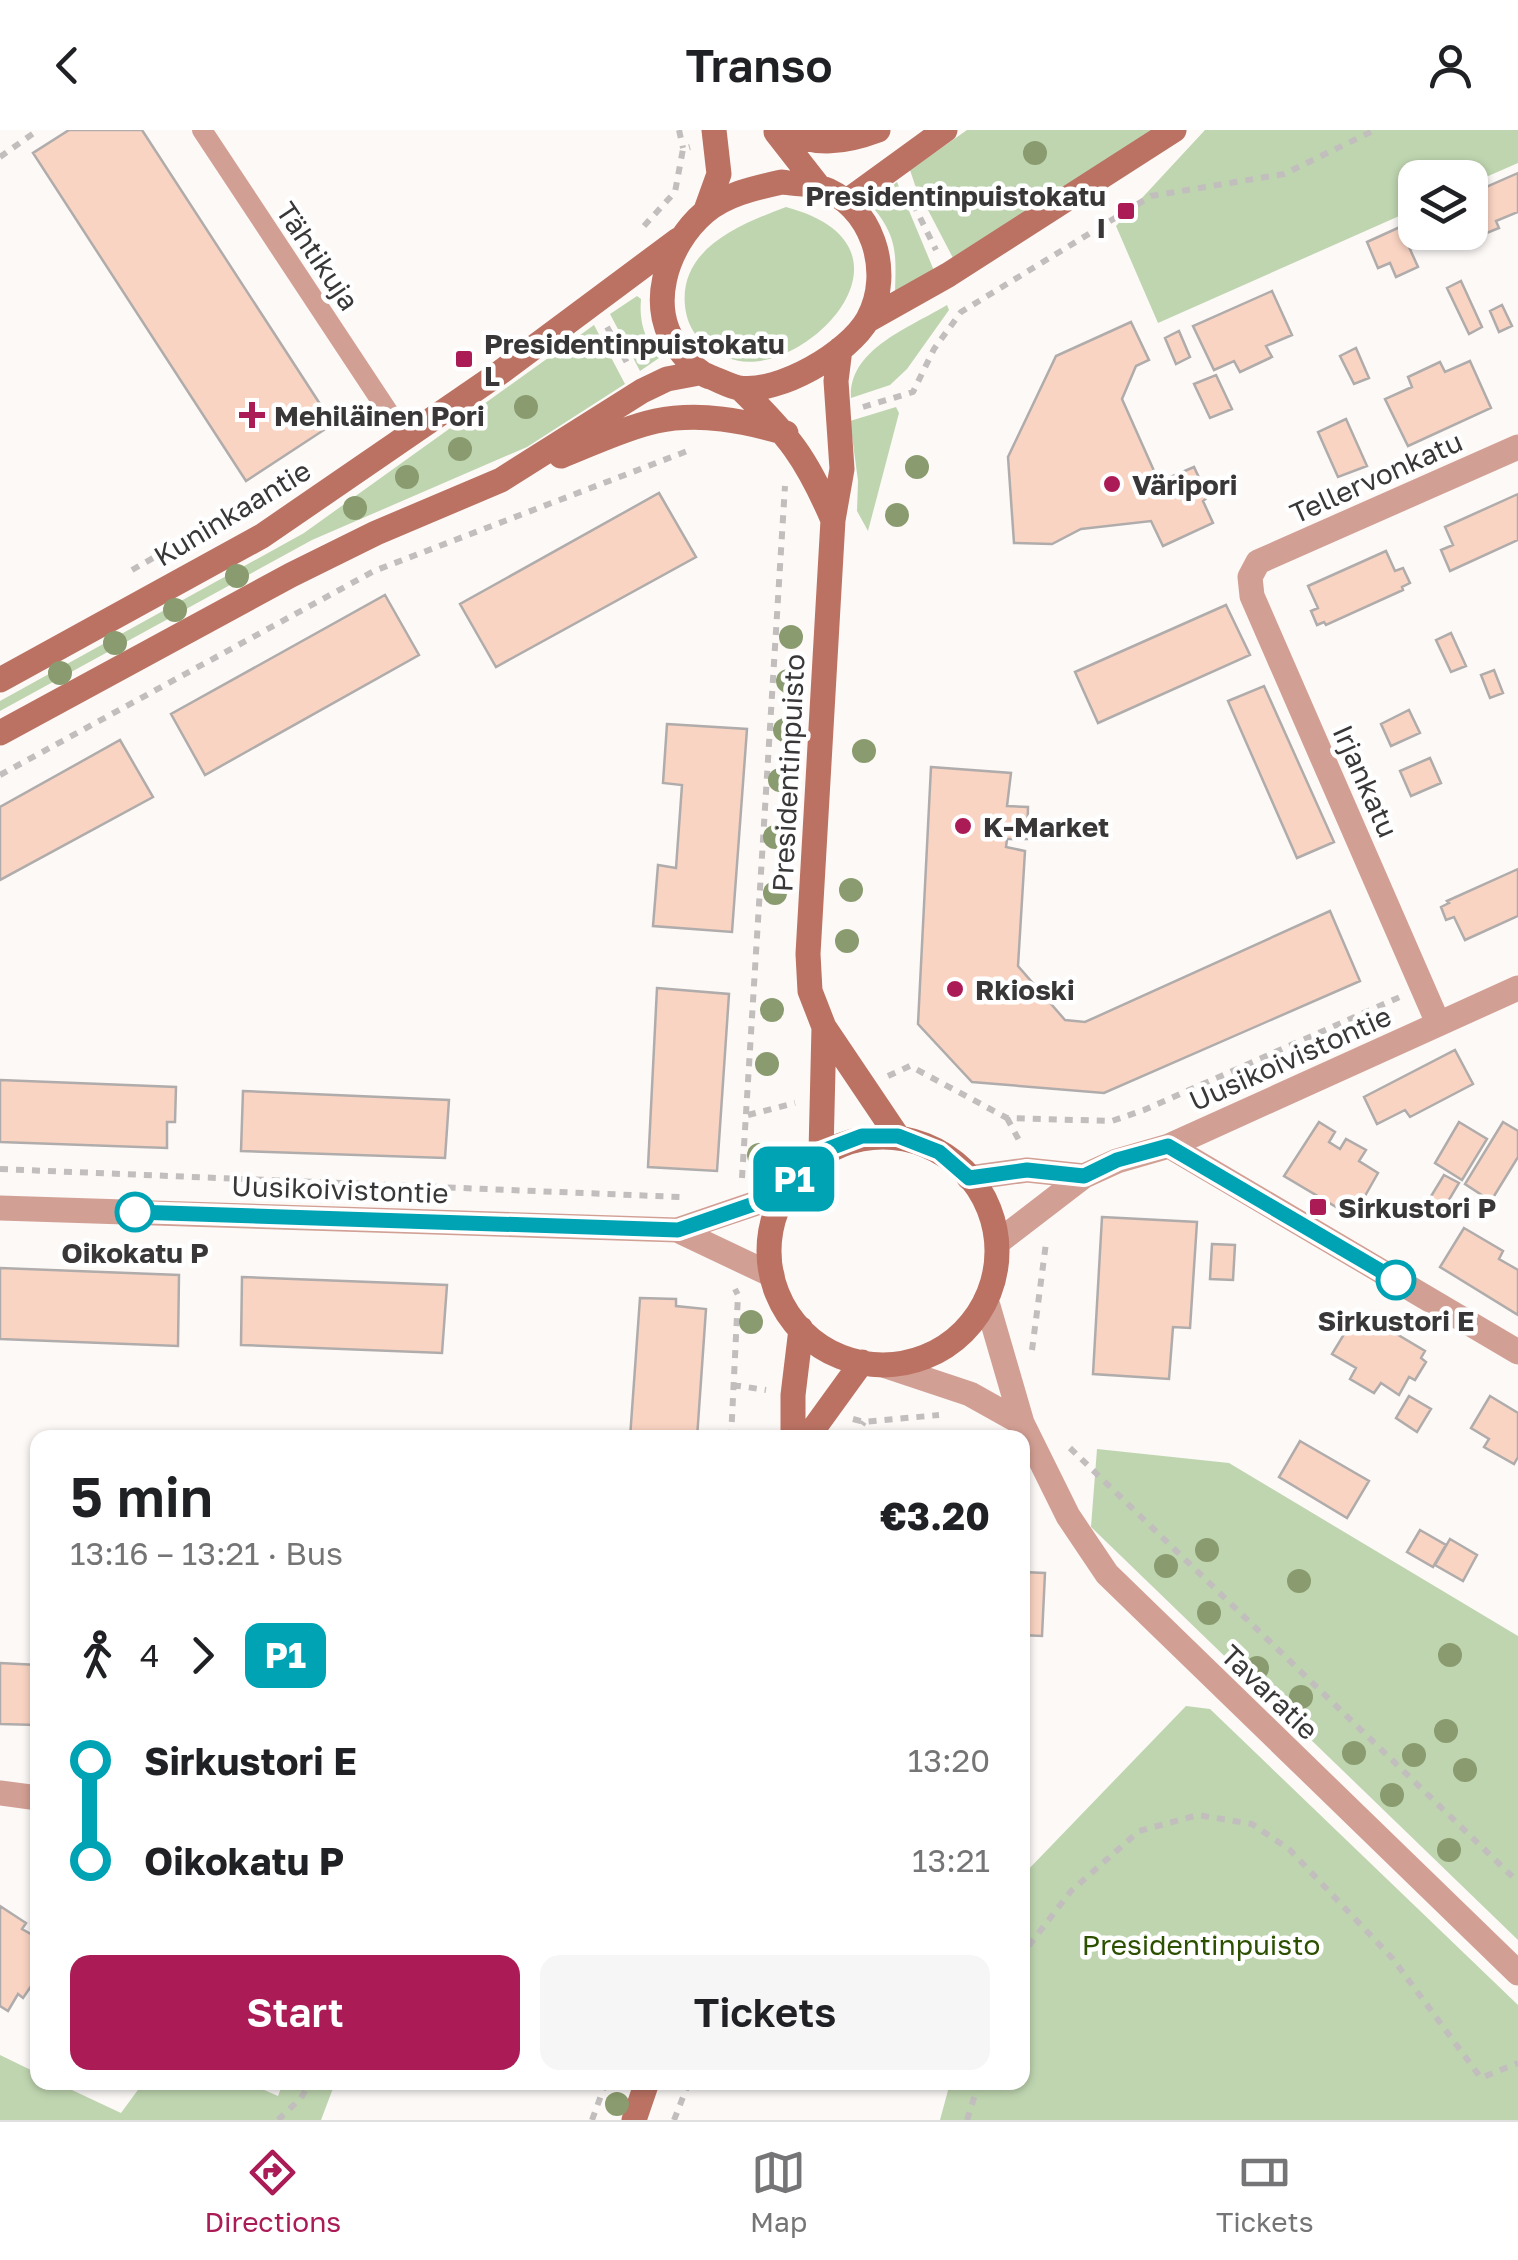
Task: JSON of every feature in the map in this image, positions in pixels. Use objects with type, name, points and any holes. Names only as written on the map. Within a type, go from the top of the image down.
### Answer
[{"type":"main road","points":[[706,210],[719,174],[714,130]]},
{"type":"main road","points":[[775,130],[819,187]]},
{"type":"main road","points":[[784,130],[802,140],[829,143],[878,130]]},
{"type":"main road","points":[[847,201],[946,130]]},
{"type":"main road","points":[[740,388],[776,384],[808,370],[840,349],[868,320],[948,275],[1174,130]]},
{"type":"main road","points":[[833,520],[812,470],[786,433],[740,388],[699,373],[674,346],[663,316],[662,283],[678,240],[706,210],[744,190],[782,182],[819,187],[847,201],[870,230],[878,257],[878,288],[868,320]]},
{"type":"main road","name":"Kuninkaantie","points":[[0,680],[262,536],[498,374],[678,240]]},
{"type":"main road","name":"Presidentinpuisto","points":[[840,349],[837,415],[842,469],[833,520],[808,954],[810,991],[824,1027],[898,1136]]},
{"type":"main road","points":[[501,480],[642,391],[667,379],[699,373]]},
{"type":"main road","points":[[0,733],[291,574],[501,480],[656,421],[716,418],[786,433]]},
{"type":"main road","name":"Presidentinpuisto","points":[[820,1152],[824,1027]]},
{"type":"main road","points":[[862,1136],[898,1136],[939,1152],[969,1178],[988,1208],[998,1242],[996,1272],[988,1306],[956,1340],[925,1360],[874,1364],[832,1353],[801,1329],[788,1312],[772,1276],[771,1230],[783,1194],[799,1171],[820,1152],[862,1136]]},
{"type":"main road","points":[[792,1430],[801,1329]]},
{"type":"main road","points":[[814,1430],[874,1364]]},
{"type":"main road","points":[[634,2120],[644,2090]]},
{"type":"street","name":"Tellervonkatu","points":[[1258,562],[1518,447]]},
{"type":"street","name":"Irjankatu","points":[[1258,562],[1250,577],[1252,596],[1438,1023]]},
{"type":"street","name":"Uusikoivistontie","points":[[1084,1176],[1117,1160],[1168,1146],[1518,988]]},
{"type":"street","points":[[1168,1146],[1518,1352]]},
{"type":"street","points":[[969,1178],[1027,1170],[1084,1176]]},
{"type":"street","points":[[998,1242],[1084,1176]]},
{"type":"street","points":[[678,1230],[783,1194]]},
{"type":"street","name":"Uusikoivistontie","points":[[0,1208],[678,1230]]},
{"type":"street","points":[[678,1230],[772,1276]]},
{"type":"street","name":"Tavaratie","points":[[988,1306],[1025,1430]]},
{"type":"street","points":[[874,1364],[970,1394],[1022,1423]]},
{"type":"street","name":"Tavaratie","points":[[1030,1439],[1068,1516],[1107,1574],[1518,1972]]},
{"type":"street","points":[[0,1793],[30,1797]]},
{"type":"lane","name":"Tähtikuja","points":[[202,130],[389,412]]},
{"type":"path","points":[[0,156],[38,130]]},
{"type":"path","points":[[679,130],[683,149]]},
{"type":"path","points":[[837,415],[913,392],[934,350],[961,312],[1151,196],[1284,174],[1374,130]]},
{"type":"path","points":[[896,166],[948,275],[961,312]]},
{"type":"path","points":[[0,775],[374,571],[692,449]]},
{"type":"path","points":[[741,1193],[786,478]]},
{"type":"path","points":[[129,572],[278,486]]},
{"type":"path","points":[[865,1086],[910,1066],[1007,1118],[1112,1121],[1395,998],[1424,990]]},
{"type":"path","points":[[748,1115],[821,1096]]},
{"type":"path","points":[[1007,1118],[1021,1142],[1027,1170]]},
{"type":"path","points":[[0,1169],[685,1197]]},
{"type":"path","points":[[1034,1365],[1032,1348],[1046,1244],[1042,1211]]},
{"type":"path","points":[[730,1430],[732,1385]]},
{"type":"path","points":[[858,1430],[864,1422]]},
{"type":"path","points":[[1062,1438],[1080,1461],[1518,1882]]},
{"type":"path","points":[[1030,1944],[1071,1891],[1139,1831],[1198,1816],[1252,1824],[1290,1850],[1392,1959],[1481,2078],[1518,2063]]},
{"type":"path","points":[[278,2120],[306,2090]]},
{"type":"path","points":[[592,2120],[603,2090]]},
{"type":"path","points":[[674,2120],[685,2090]]},
{"type":"path","points":[[967,2120],[976,2090]]},
{"type":"green space","points":[[967,130],[1155,130],[953,258],[910,170]]},
{"type":"green space","points":[[1205,130],[1518,130],[1518,163],[1488,176],[1488,160],[1398,160],[1398,217],[1158,323],[1116,226]]},
{"type":"green space","points":[[897,182],[935,273],[895,293],[894,246],[887,227],[872,206]]},
{"type":"green space","points":[[786,207],[830,227],[851,252],[853,281],[840,309],[816,334],[786,353],[755,361],[726,357],[704,343],[689,324],[686,286],[692,268],[716,241],[750,221]]},
{"type":"green space","points":[[637,296],[641,299],[647,338],[662,356],[640,371],[610,314]]},
{"type":"green space","points":[[947,305],[949,310],[907,369],[890,385],[851,398],[853,381],[871,353],[884,341]]},
{"type":"green space","points":[[594,325],[625,384],[527,447],[312,540],[0,711],[0,701],[304,533]]},
{"type":"green space","points":[[896,407],[899,413],[868,531],[857,511],[858,481],[850,421]]},
{"type":"green space","points":[[1097,1449],[1229,1463],[1518,1636],[1518,1940],[1091,1527]]},
{"type":"green space","name":"Presidentinpuisto","points":[[1186,1706],[1210,1709],[1518,2005],[1518,2120],[940,2120],[948,2090],[1030,2090],[1030,1868]]},
{"type":"green space","points":[[0,2055],[30,2070],[30,2090],[72,2090],[121,2113],[138,2090],[264,2090],[278,2096],[280,2090],[332,2090],[321,2120],[0,2120]]},
{"type":"building","points":[[69,130],[142,130],[333,424],[246,481],[33,153]]},
{"type":"building","points":[[1518,173],[1518,212],[1496,221],[1499,228],[1488,233],[1488,186]]},
{"type":"building","points":[[1398,228],[1398,250],[1410,250],[1418,267],[1396,277],[1390,263],[1378,268],[1367,242]]},
{"type":"building","points":[[1461,281],[1482,327],[1469,334],[1447,288]]},
{"type":"building","points":[[1272,291],[1292,335],[1266,346],[1272,357],[1240,372],[1234,361],[1214,370],[1193,326]]},
{"type":"building","points":[[1502,305],[1512,326],[1499,332],[1490,311]]},
{"type":"building","points":[[1131,322],[1149,360],[1136,366],[1122,399],[1159,482],[1194,467],[1208,497],[1203,501],[1213,523],[1163,546],[1151,521],[1081,529],[1052,544],[1014,543],[1008,457],[1056,356]]},
{"type":"building","points":[[1179,331],[1190,357],[1176,364],[1165,338]]},
{"type":"building","points":[[1356,348],[1369,378],[1354,384],[1340,356]]},
{"type":"building","points":[[1470,361],[1491,408],[1408,446],[1385,399],[1412,387],[1408,377],[1440,362],[1445,372]]},
{"type":"building","points":[[1216,375],[1232,409],[1210,418],[1194,384]]},
{"type":"building","points":[[1346,419],[1367,466],[1338,477],[1318,432]]},
{"type":"building","points":[[659,493],[696,557],[496,667],[460,604]]},
{"type":"building","points":[[1518,494],[1518,540],[1450,571],[1441,550],[1453,545],[1445,527]]},
{"type":"building","points":[[1386,551],[1395,571],[1403,568],[1410,583],[1403,590],[1326,625],[1317,625],[1311,611],[1318,608],[1308,586]]},
{"type":"building","points":[[385,595],[419,655],[205,775],[171,714]]},
{"type":"building","points":[[1226,605],[1250,655],[1098,723],[1075,672]]},
{"type":"building","points":[[1451,633],[1466,666],[1451,672],[1436,640]]},
{"type":"building","points":[[1494,670],[1503,693],[1490,698],[1481,675]]},
{"type":"building","points":[[1264,686],[1334,842],[1297,858],[1228,701]]},
{"type":"building","points":[[1409,710],[1420,733],[1391,746],[1381,724]]},
{"type":"building","points":[[667,724],[747,729],[732,932],[653,926],[658,865],[676,868],[682,785],[663,783]]},
{"type":"building","points":[[120,740],[153,797],[0,880],[0,807]]},
{"type":"building","points":[[1430,758],[1441,783],[1411,796],[1400,771]]},
{"type":"building","points":[[931,767],[1011,773],[1007,806],[1028,807],[1027,839],[1007,839],[1006,847],[1025,851],[1018,966],[1065,1020],[1085,1022],[1330,911],[1360,981],[1104,1093],[972,1082],[918,1024]]},
{"type":"building","points":[[1518,869],[1518,916],[1465,940],[1454,917],[1446,920],[1441,907]]},
{"type":"building","points":[[657,988],[729,994],[717,1171],[648,1167]]},
{"type":"building","points":[[1455,1050],[1473,1084],[1410,1117],[1405,1110],[1377,1124],[1364,1097]]},
{"type":"building","points":[[0,1080],[176,1087],[175,1122],[167,1122],[167,1148],[0,1142]]},
{"type":"building","points":[[243,1091],[449,1100],[445,1158],[241,1151]]},
{"type":"building","points":[[1319,1122],[1335,1132],[1329,1142],[1340,1149],[1346,1139],[1366,1150],[1359,1161],[1378,1173],[1353,1217],[1284,1176]]},
{"type":"building","points":[[1459,1122],[1487,1139],[1462,1180],[1435,1163]]},
{"type":"building","points":[[1503,1122],[1518,1131],[1518,1157],[1491,1201],[1465,1184]]},
{"type":"building","points":[[1444,1175],[1459,1183],[1440,1215],[1425,1206]]},
{"type":"building","points":[[1102,1217],[1197,1222],[1190,1328],[1173,1327],[1169,1379],[1093,1374]]},
{"type":"building","points":[[1464,1228],[1503,1251],[1499,1259],[1518,1270],[1518,1315],[1440,1267]]},
{"type":"building","points":[[1212,1244],[1235,1245],[1233,1280],[1210,1279]]},
{"type":"building","points":[[0,1268],[179,1275],[178,1346],[0,1339]]},
{"type":"building","points":[[242,1277],[447,1285],[442,1353],[241,1345]]},
{"type":"building","points":[[640,1298],[676,1299],[676,1306],[706,1309],[698,1430],[631,1430]]},
{"type":"building","points":[[1358,1311],[1425,1351],[1421,1358],[1426,1362],[1415,1380],[1409,1377],[1399,1395],[1381,1383],[1374,1393],[1350,1379],[1356,1368],[1332,1354]]},
{"type":"building","points":[[1409,1396],[1431,1409],[1417,1432],[1396,1418]]},
{"type":"building","points":[[1490,1396],[1518,1413],[1518,1457],[1514,1464],[1484,1447],[1489,1439],[1471,1428]]},
{"type":"building","points":[[1300,1441],[1369,1481],[1347,1518],[1279,1477]]},
{"type":"building","points":[[1420,1530],[1446,1545],[1433,1567],[1407,1552]]},
{"type":"building","points":[[1450,1539],[1477,1555],[1463,1581],[1435,1565]]},
{"type":"building","points":[[1030,1572],[1045,1573],[1042,1636],[1030,1635]]},
{"type":"building","points":[[0,1663],[30,1665],[30,1725],[0,1724]]},
{"type":"building","points":[[0,1906],[26,1923],[22,1929],[30,1934],[30,1988],[23,1998],[18,1994],[8,2011],[0,2006]]},
{"type":"bus line","name":"P1","points":[[135,1212],[678,1230],[783,1194],[799,1171],[820,1152],[862,1136],[898,1136],[939,1152],[969,1178],[1027,1170],[1084,1176],[1117,1160],[1168,1146],[1396,1280]]},
{"type":"place","name":"Presidentinpuistokatu I","points":[[1126,211]]},
{"type":"place","name":"Presidentinpuistokatu L","points":[[464,359]]},
{"type":"place","name":"Mehiläinen Pori","points":[[252,415]]},
{"type":"place","name":"Väripori","points":[[1112,484]]},
{"type":"place","name":"K-Market","points":[[963,826]]},
{"type":"place","name":"Rkioski","points":[[955,989]]},
{"type":"place","name":"Sirkustori P","points":[[1318,1207]]},
{"type":"place","name":"Oikokatu P","points":[[135,1212]]},
{"type":"place","name":"Sirkustori E","points":[[1396,1280]]}]
